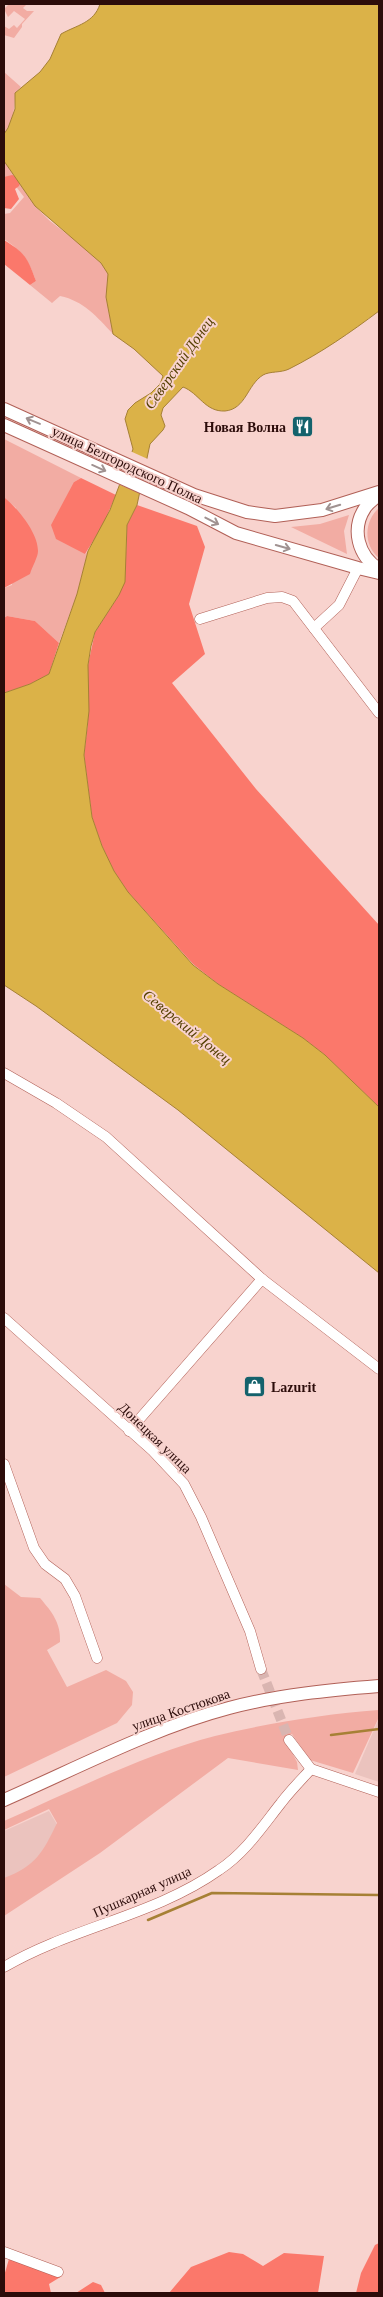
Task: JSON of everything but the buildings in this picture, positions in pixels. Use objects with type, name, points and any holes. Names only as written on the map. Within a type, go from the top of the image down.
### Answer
[{"type":"main road","name":"улица Белгородского Полка","points":[[4,409],[194,494],[248,512],[275,516],[322,510],[379,493]]},
{"type":"main road","name":"улица Белгородского Полка","points":[[4,425],[188,508],[236,533],[358,568],[379,571]]},
{"type":"main road","points":[[358,568],[358,524],[365,507],[379,493]]},
{"type":"main road","points":[[358,542],[368,562],[379,571]]},
{"type":"main road","name":"улица Костюкова","points":[[4,1800],[133,1743],[228,1708],[284,1696],[379,1686]]},
{"type":"street","points":[[314,628],[339,606],[358,568]]},
{"type":"street","points":[[200,619],[267,598],[282,596],[293,601],[379,713]]},
{"type":"street","points":[[4,1073],[56,1102],[106,1137],[262,1279],[379,1369]]},
{"type":"street","points":[[129,1431],[262,1279]]},
{"type":"street","name":"Донецкая улица","points":[[4,1318],[153,1451],[184,1484],[201,1517],[250,1631],[261,1669]]},
{"type":"street","points":[[4,1464],[34,1548],[45,1564],[65,1579],[75,1596],[97,1658]]},
{"type":"street","points":[[289,1740],[311,1769],[379,1792]]},
{"type":"street","name":"Пушкарная улица","points":[[4,1967],[21,1957],[125,1917],[188,1889],[220,1870],[252,1841],[282,1802],[311,1769]]},
{"type":"street","points":[[4,2252],[58,2272]]},
{"type":"shaded area","points":[[9,4],[27,4],[23,8],[27,11],[34,11],[22,24],[14,38],[4,35],[4,26],[9,29],[14,25],[17,28],[25,19],[14,11],[8,17],[4,9]]},
{"type":"shaded area","points":[[4,72],[21,87],[15,93],[13,115],[10,125],[4,134]]},
{"type":"shaded area","points":[[4,161],[35,206],[50,221],[84,247],[101,263],[109,274],[106,297],[113,334],[96,316],[83,306],[69,298],[60,296],[52,303],[30,285],[36,281],[27,261],[16,248],[4,239],[4,214],[10,213],[24,197],[8,176],[4,181]]},
{"type":"shaded area","points":[[12,175],[19,177],[21,180],[19,186],[15,189],[19,199],[11,209],[4,208],[4,177]]},
{"type":"shaded area","points":[[4,240],[24,256],[36,281],[30,285],[4,264]]},
{"type":"shaded area","points":[[4,439],[81,478],[74,482],[85,554],[88,551],[77,594],[59,643],[35,621],[7,616],[4,618],[4,588],[12,585],[16,508],[4,497]]},
{"type":"shaded area","points":[[81,478],[116,495],[102,527],[85,554],[56,539],[51,525],[74,482]]},
{"type":"shaded area","points":[[4,497],[15,507],[31,528],[38,551],[30,574],[4,588]]},
{"type":"shaded area","points":[[137,505],[197,526],[205,547],[189,604],[205,654],[172,683],[256,789],[379,925],[379,1107],[325,1055],[303,1038],[218,984],[193,964],[128,892],[114,871],[102,846],[92,817],[84,755],[88,722],[88,665],[95,632],[119,595],[126,553],[127,525]]},
{"type":"shaded area","points":[[379,508],[379,558],[370,547],[367,533],[370,519]]},
{"type":"shaded area","points":[[349,515],[344,531],[347,554],[291,527],[320,524]]},
{"type":"shaded area","points":[[7,616],[35,621],[59,643],[49,674],[30,684],[4,693],[4,618]]},
{"type":"shaded area","points":[[4,1584],[21,1597],[40,1598],[52,1613],[59,1629],[60,1642],[47,1650],[67,1687],[106,1670],[126,1681],[133,1692],[132,1705],[117,1723],[4,1777]]},
{"type":"shaded area","points":[[379,1710],[379,1717],[353,1773],[310,1760],[292,1734],[284,1738],[297,1762],[298,1770],[228,1758],[100,1853],[4,1916],[4,1878],[24,1868],[37,1857],[43,1850],[57,1823],[49,1809],[4,1830],[4,1821],[135,1763],[215,1736],[276,1723]]},
{"type":"shaded area","points":[[379,1718],[379,1782],[355,1774]]},
{"type":"shaded area","points":[[49,1811],[59,1828],[51,1853],[4,1883],[4,1831]]},
{"type":"shaded area","points":[[379,2243],[379,2293],[356,2293],[361,2273],[375,2245]]},
{"type":"shaded area","points":[[229,2252],[243,2254],[263,2266],[284,2253],[324,2256],[318,2293],[169,2293],[191,2267]]},
{"type":"shaded area","points":[[9,2259],[62,2276],[49,2284],[51,2293],[4,2293],[4,2276]]},
{"type":"shaded area","points":[[93,2282],[101,2285],[105,2293],[76,2293]]},
{"type":"water","name":"Северский Донец","points":[[100,4],[379,4],[379,311],[336,342],[301,363],[286,370],[263,375],[253,385],[238,406],[232,409],[218,411],[212,409],[194,393],[183,387],[163,408],[161,415],[165,426],[150,444],[137,505],[127,525],[125,582],[119,595],[95,632],[91,646],[88,665],[89,711],[84,755],[92,817],[102,846],[114,871],[128,892],[193,965],[218,984],[303,1038],[325,1055],[379,1107],[379,1273],[178,1110],[36,1006],[4,985],[4,693],[30,684],[49,674],[77,594],[88,551],[110,510],[133,449],[125,419],[128,410],[151,393],[160,384],[163,376],[134,349],[113,334],[106,297],[108,274],[101,263],[35,206],[4,161],[4,134],[15,109],[15,93],[40,72],[50,59],[61,34],[89,19],[94,15]]},
{"type":"pier","points":[[130,451],[150,460],[142,494],[118,484]]},
{"type":"waterway","points":[[331,1735],[379,1729]]},
{"type":"waterway","points":[[148,1920],[212,1893],[379,1895]]},
{"type":"tunnel","points":[[261,1669],[289,1740]]},
{"type":"place","name":"Новая Волна","points":[[302,427]]},
{"type":"place","name":"Lazurit","points":[[255,1387]]}]
